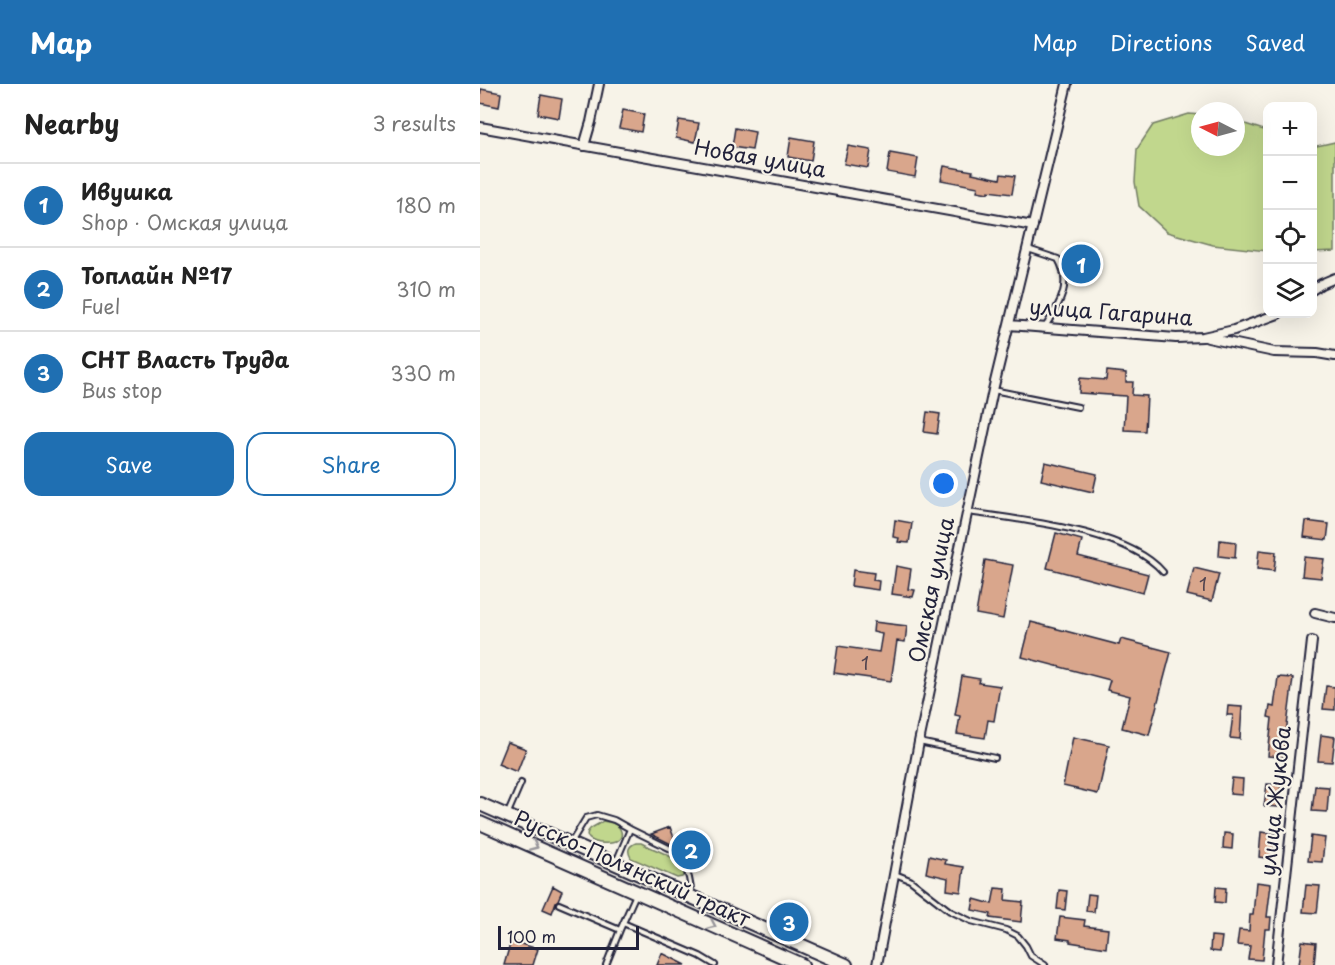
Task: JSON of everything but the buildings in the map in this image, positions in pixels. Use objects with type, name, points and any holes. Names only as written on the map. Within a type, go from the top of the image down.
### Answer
[{"type":"main road","name":"Русско-Полянский тракт","points":[[480,804],[846,965]]},
{"type":"main road","name":"Русско-Полянский тракт","points":[[480,823],[802,965]]},
{"type":"street","points":[[584,146],[599,84]]},
{"type":"street","name":"Омская улица","points":[[877,965],[918,742],[993,390],[1067,84]]},
{"type":"street","name":"Новая улица","points":[[480,127],[1033,226]]},
{"type":"street","points":[[1317,287],[1335,278]]},
{"type":"street","name":"улица Гагарина","points":[[1009,325],[1176,338],[1203,337],[1234,330],[1267,318]]},
{"type":"street","points":[[1203,337],[1274,352],[1317,353],[1335,356]]},
{"type":"street","points":[[1316,613],[1335,618]]},
{"type":"street","name":"улица Жукова","points":[[1276,965],[1312,640]]},
{"type":"lane","points":[[1028,248],[1058,259],[1064,269],[1064,287],[1060,303],[1045,327]]},
{"type":"lane","points":[[993,390],[1078,407]]},
{"type":"lane","points":[[967,511],[1051,525],[1098,536],[1135,549],[1155,562],[1163,572]]},
{"type":"lane","points":[[918,742],[995,758]]},
{"type":"lane","points":[[507,815],[521,783]]},
{"type":"lane","points":[[571,843],[586,818],[597,815],[614,820],[681,854],[689,878],[692,897]]},
{"type":"lane","points":[[615,864],[630,829]]},
{"type":"lane","points":[[894,873],[910,880],[964,918],[1006,930],[1018,936],[1031,956],[1044,965]]},
{"type":"lane","points":[[606,965],[637,892]]},
{"type":"lane","points":[[559,904],[620,930]]},
{"type":"lane","points":[[622,923],[715,965]]},
{"type":"green space","points":[[1191,114],[1191,156],[1245,156],[1245,124],[1263,130],[1263,251],[1213,245],[1167,232],[1139,206],[1135,182],[1137,149],[1153,125]]},
{"type":"green space","points":[[1335,142],[1335,251],[1317,252],[1317,146]]},
{"type":"green space","points":[[603,821],[619,827],[621,836],[618,841],[603,843],[589,839],[587,834],[590,829]]},
{"type":"green space","points":[[636,843],[641,843],[679,862],[685,874],[677,878],[631,858],[629,849]]},
{"type":"place","name":"Ивушка","points":[[1081,264]]},
{"type":"place","name":"Топлайн №17","points":[[691,850]]},
{"type":"place","name":"СНТ Власть Труда","points":[[789,922]]}]
